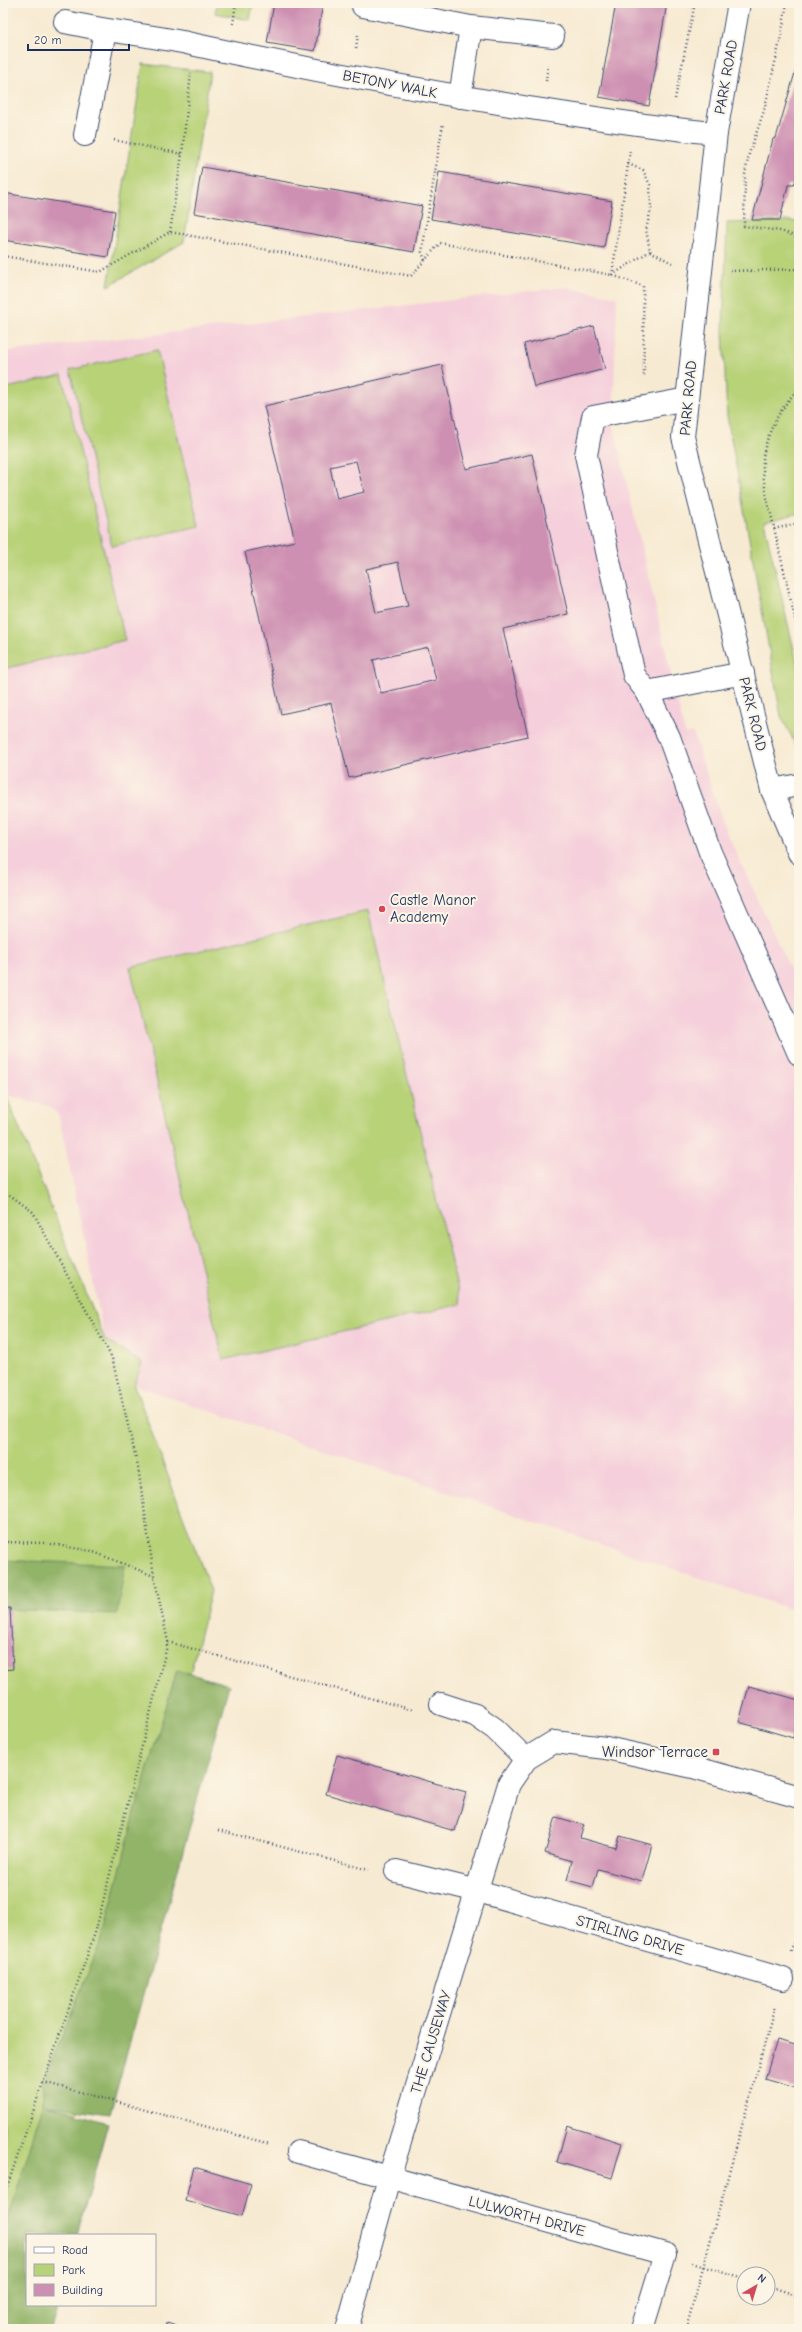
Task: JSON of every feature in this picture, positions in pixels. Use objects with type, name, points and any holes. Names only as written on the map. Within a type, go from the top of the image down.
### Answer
[{"type":"street","name":"PARK ROAD","points":[[739,3],[716,133],[683,437],[772,790],[799,853]]},
{"type":"street","points":[[363,6],[471,28],[553,36]]},
{"type":"street","name":"BETONY WALK","points":[[65,22],[105,31],[194,44],[352,77],[454,96],[669,129],[716,133]]},
{"type":"street","points":[[454,96],[471,28]]},
{"type":"street","points":[[85,134],[105,31]]},
{"type":"street","points":[[687,399],[593,417],[586,455],[634,675],[647,692],[669,737],[710,852],[799,1054]]},
{"type":"street","points":[[647,692],[743,672]]},
{"type":"street","points":[[772,790],[799,784]]},
{"type":"street","points":[[441,1704],[475,1715],[495,1729],[526,1759],[554,1742],[606,1748],[693,1767],[799,1797]]},
{"type":"street","name":"THE CAUSEWAY","points":[[347,2329],[389,2178],[478,1892],[509,1784],[526,1759]]},
{"type":"street","name":"STIRLING DRIVE","points":[[396,1872],[478,1892],[783,1979]]},
{"type":"street","name":"LULWORTH DRIVE","points":[[298,2152],[664,2254]]},
{"type":"street","points":[[642,2329],[664,2254]]},
{"type":"path","points":[[669,129],[695,3]]},
{"type":"path","points":[[787,3],[764,112],[749,154],[745,174],[744,226],[781,232],[799,238]]},
{"type":"path","points":[[352,77],[363,6]]},
{"type":"path","points":[[170,232],[182,154],[194,44]]},
{"type":"path","points":[[425,260],[422,252],[454,96]]},
{"type":"path","points":[[612,275],[635,124]]},
{"type":"path","points":[[85,134],[182,154]]},
{"type":"path","points":[[628,164],[643,170],[650,185],[651,209],[646,230],[650,251],[675,265]]},
{"type":"path","points":[[3,256],[100,272],[170,232],[411,276],[440,243],[612,275],[643,286],[644,407]]},
{"type":"path","points":[[612,275],[650,251]]},
{"type":"path","points":[[729,271],[799,269]]},
{"type":"path","points":[[799,388],[788,400],[776,421],[767,442],[763,460],[764,486],[799,636]]},
{"type":"path","points":[[774,529],[799,523]]},
{"type":"path","points":[[3,1190],[33,1212],[112,1358],[138,1467],[154,1576],[168,1642],[96,1930],[3,2198]]},
{"type":"path","points":[[3,1542],[45,1543],[92,1551],[154,1576]]},
{"type":"path","points":[[168,1642],[423,1713],[441,1704]]},
{"type":"path","points":[[218,1830],[383,1874],[396,1872]]},
{"type":"path","points":[[686,2329],[799,1925]]},
{"type":"path","points":[[43,2082],[298,2152]]},
{"type":"path","points":[[664,2254],[736,2276]]},
{"type":"path","points":[[776,2289],[799,2296]]},
{"type":"shaded area","name":"Castle Manor Academy","points":[[565,287],[617,297],[613,424],[685,734],[693,733],[725,829],[799,988],[799,1612],[134,1385],[141,1363],[105,1340],[59,1116],[51,1107],[3,1094],[3,352]]},
{"type":"green space","points":[[217,3],[253,3],[250,20],[215,13]]},
{"type":"green space","points":[[143,64],[210,72],[184,242],[108,286]]},
{"type":"green space","points":[[799,222],[799,513],[764,522],[799,671],[799,751],[781,716],[727,416],[723,330],[727,223]]},
{"type":"green space","points":[[157,350],[199,526],[112,546],[70,370]]},
{"type":"green space","points":[[62,375],[125,640],[3,669],[3,389]]},
{"type":"green space","points":[[368,911],[461,1304],[223,1360],[130,967]]},
{"type":"green space","points":[[3,1088],[105,1340],[142,1363],[134,1385],[211,1591],[87,2081],[40,2234],[26,2234],[12,2329],[3,2329]]},
{"type":"green space","points":[[3,1560],[125,1565],[117,1614],[3,1609]]},
{"type":"green space","points":[[177,1670],[229,1685],[110,2114],[47,2105],[108,2123],[77,2234],[26,2234],[26,2306],[58,2306],[51,2329],[3,2329],[3,2237],[43,2104],[43,2082],[103,1936],[137,1805]]},
{"type":"building","points":[[274,3],[323,3],[315,51],[267,43]]},
{"type":"building","points":[[616,3],[667,3],[649,106],[599,97]]},
{"type":"building","points":[[799,59],[799,170],[794,185],[788,185],[780,220],[752,220],[773,139],[776,138]]},
{"type":"building","points":[[202,167],[422,206],[414,252],[194,213]]},
{"type":"building","points":[[439,172],[612,201],[604,248],[431,219]]},
{"type":"building","points":[[3,193],[115,211],[108,257],[3,240]]},
{"type":"building","points":[[594,326],[605,369],[534,387],[524,344]]},
{"type":"building","points":[[442,365],[466,469],[532,454],[568,614],[503,629],[528,736],[349,778],[331,703],[281,714],[245,552],[295,541],[264,406]],"holes":[[[356,461],[364,492],[337,499],[330,467]],[[398,562],[408,606],[376,613],[366,569]],[[428,647],[436,680],[381,693],[373,660]]]},
{"type":"building","points":[[10,1608],[13,1669],[3,1670],[3,1609]]},
{"type":"building","points":[[749,1686],[799,1700],[799,1718],[793,1738],[739,1722]]},
{"type":"building","points":[[337,1755],[466,1792],[455,1831],[326,1794]]},
{"type":"building","points":[[556,1817],[584,1825],[580,1838],[616,1848],[620,1836],[652,1845],[642,1881],[598,1869],[593,1887],[567,1880],[572,1861],[545,1853]]},
{"type":"building","points":[[777,2040],[799,2046],[799,2089],[765,2079]]},
{"type":"building","points":[[567,2126],[622,2143],[612,2178],[557,2162]]},
{"type":"building","points":[[194,2167],[251,2184],[242,2216],[185,2200]]},
{"type":"building","points":[[167,2323],[185,2329],[166,2329]]},
{"type":"place","name":"Castle Manor Academy","points":[[382,909]]},
{"type":"place","name":"Windsor Terrace","points":[[716,1752]]}]
